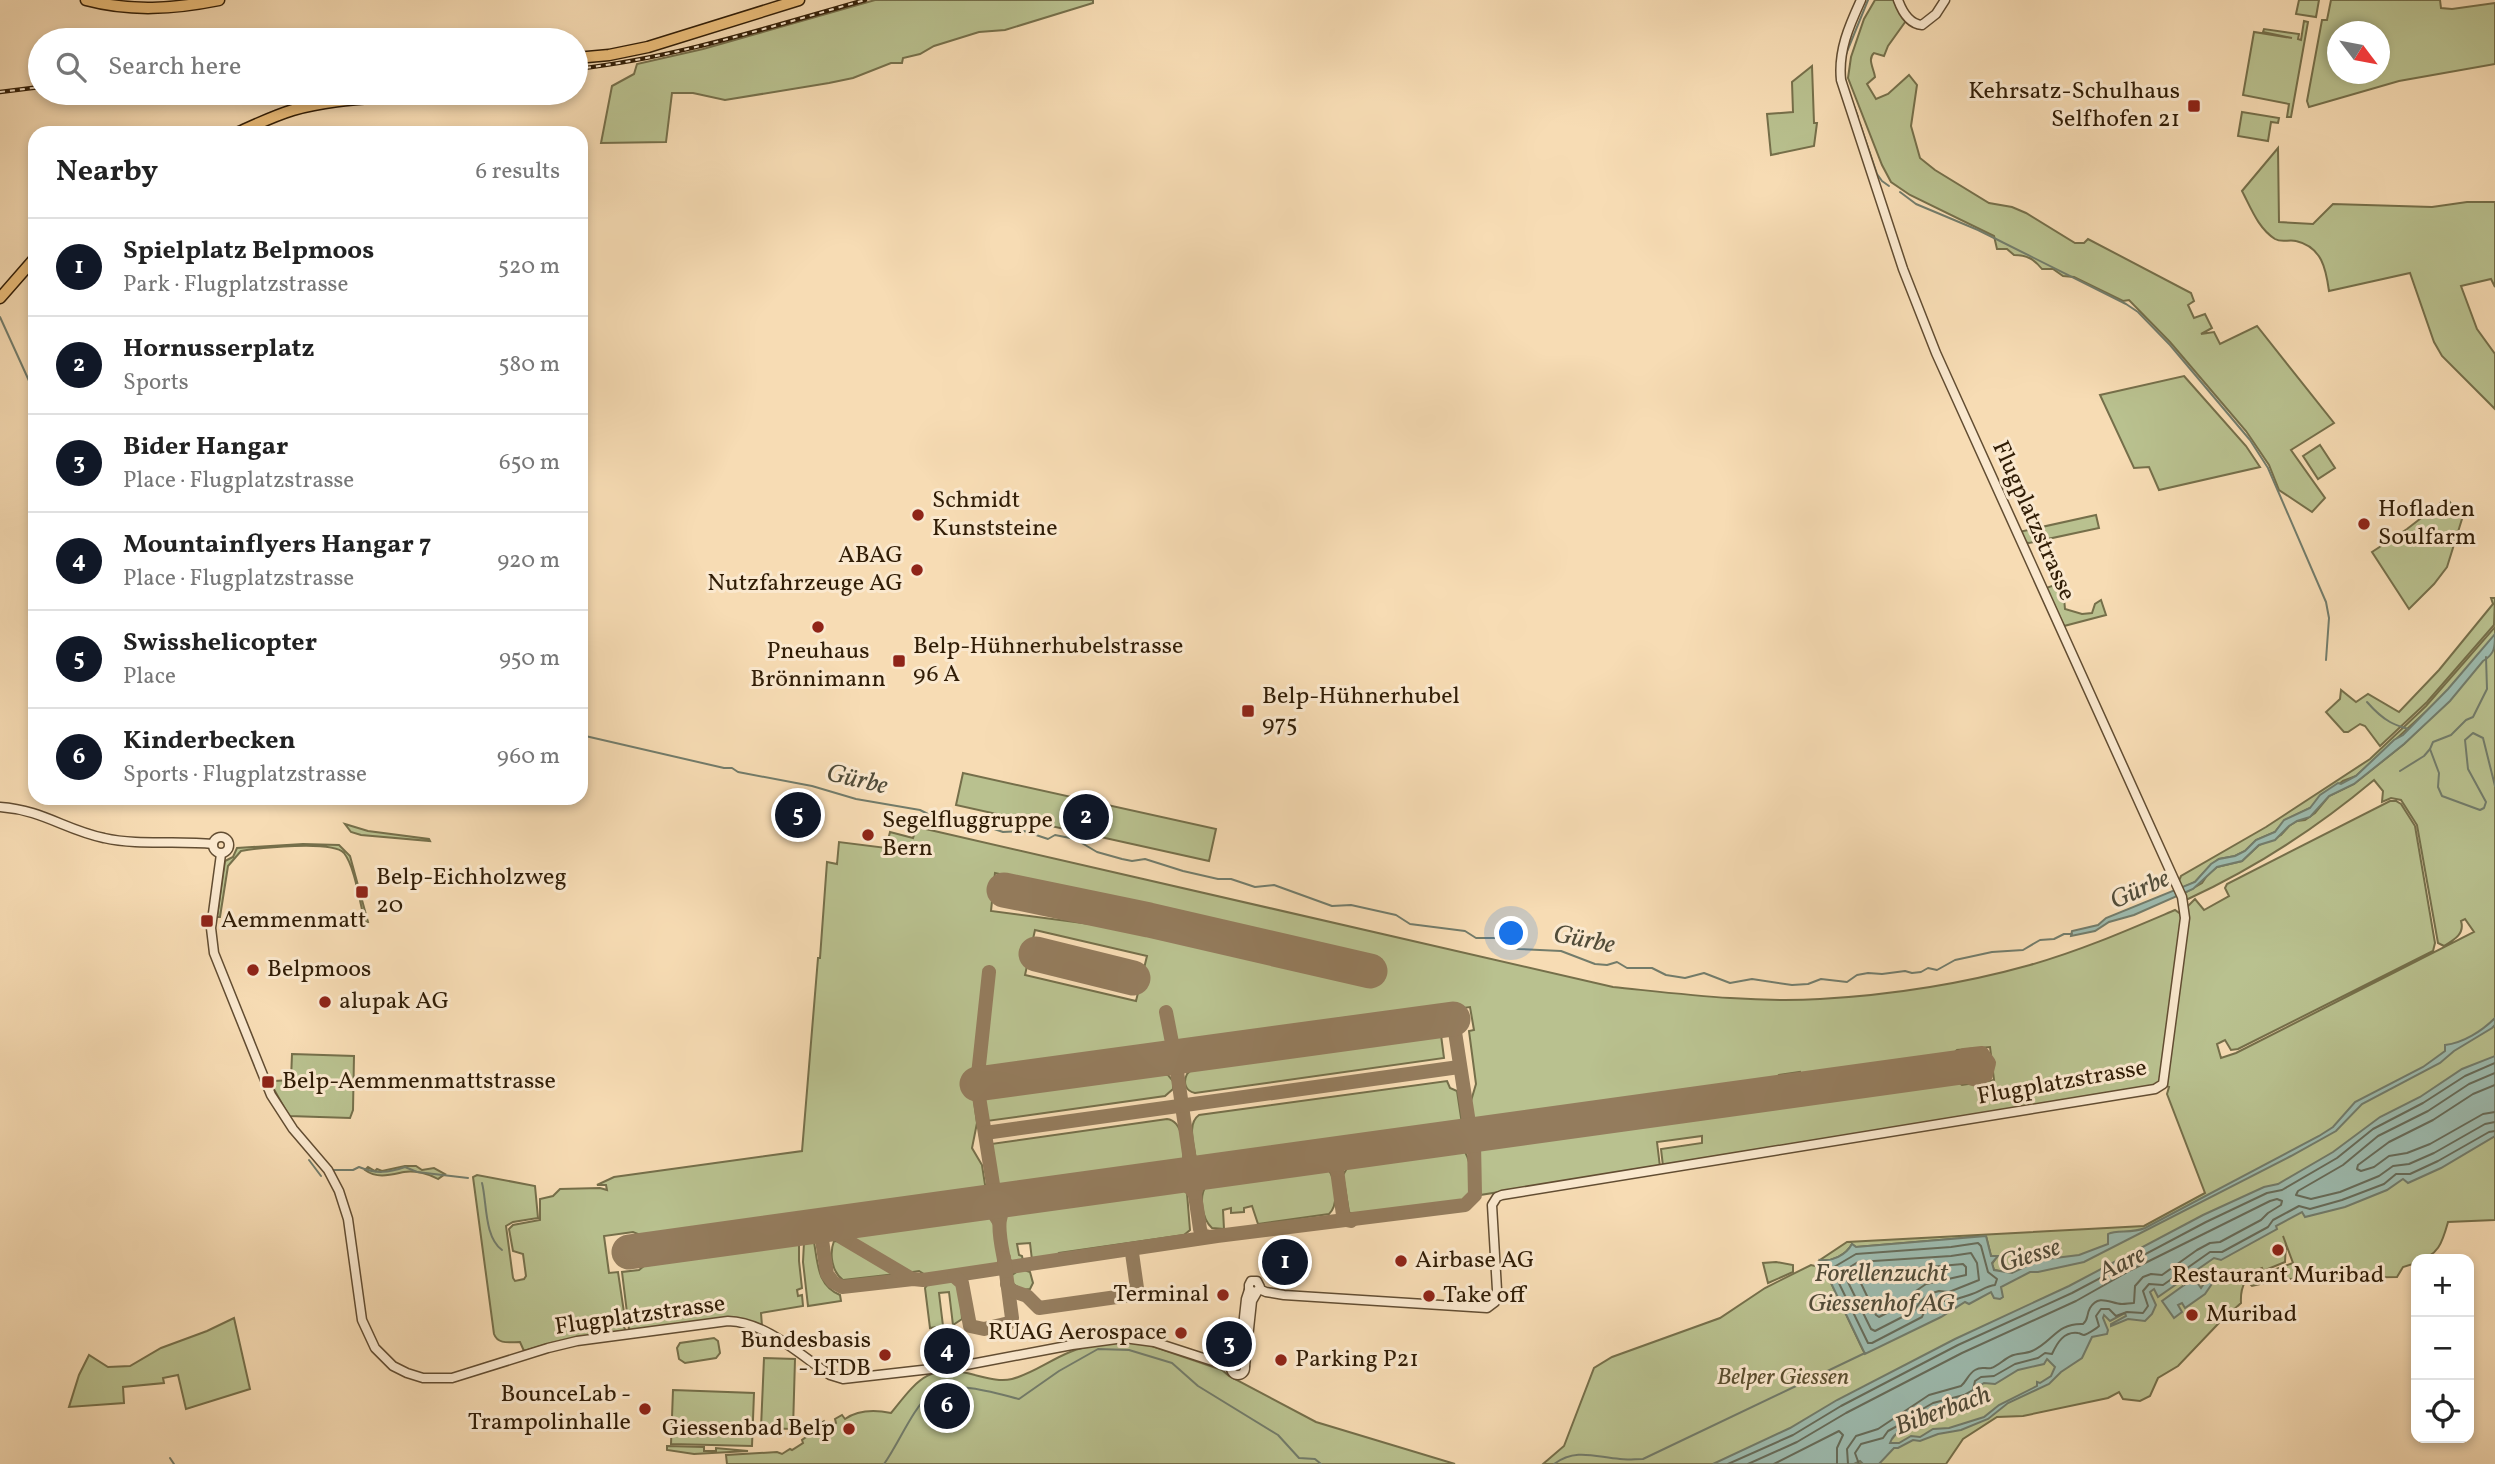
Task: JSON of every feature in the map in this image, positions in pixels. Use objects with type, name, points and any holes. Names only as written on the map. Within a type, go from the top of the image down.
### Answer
[{"type":"main road","points":[[86,0],[120,7],[149,9],[219,0]]},
{"type":"main road","points":[[588,57],[648,47],[799,0]]},
{"type":"main road","points":[[254,126],[294,110],[317,105]]},
{"type":"main road","points":[[0,298],[28,266]]},
{"type":"street","name":"Flugplatzstrasse","points":[[1255,1290],[1287,1295],[1487,1308],[1494,1303],[1497,1294],[1492,1205],[1497,1197],[1502,1195],[2159,1088],[2164,1081],[2184,930],[2182,897],[1936,353],[1903,269],[1841,80],[1842,50],[1861,0]]},
{"type":"street","points":[[1898,0],[1908,18],[1917,25],[1922,25],[1936,14],[1945,0]]},
{"type":"street","points":[[0,807],[36,813],[88,834],[109,839],[213,845]]},
{"type":"street","points":[[223,837],[230,845],[228,850],[221,854],[213,845],[218,838],[223,837]]},
{"type":"street","name":"Flugplatzstrasse","points":[[221,854],[212,922],[212,946],[271,1096],[340,1191],[348,1219],[360,1311],[366,1332],[386,1360],[415,1376],[452,1378],[548,1348],[577,1342],[728,1321],[761,1329],[830,1375],[843,1379],[966,1365],[1124,1338],[1163,1345],[1233,1364]]},
{"type":"street","points":[[1255,1290],[1244,1373],[1237,1376],[1231,1372],[1241,1353],[1246,1299],[1255,1290]]},
{"type":"street","points":[[1233,1364],[1242,1362],[1245,1366]]},
{"type":"green space","points":[[875,0],[1093,0],[1093,3],[1005,30],[979,32],[934,46],[920,54],[903,58],[902,63],[891,63],[853,78],[725,100],[693,93],[672,93],[666,142],[601,143],[612,86],[634,74],[637,64],[703,49]]},
{"type":"green space","points":[[1875,0],[1898,0],[1908,18],[1884,56],[1874,53],[1872,55],[1875,77],[1867,84],[1876,99],[1888,94],[1909,75],[1917,85],[1911,126],[1920,158],[1989,203],[2012,207],[2026,213],[2075,243],[2084,243],[2088,239],[2191,293],[2194,301],[2188,305],[2194,318],[2205,314],[2212,328],[2201,334],[2214,332],[2220,344],[2257,326],[2334,423],[2291,450],[2325,498],[2312,512],[2279,490],[2269,465],[2246,431],[2170,342],[2129,300],[2123,301],[2074,277],[2063,276],[2053,269],[2042,269],[2030,258],[2014,255],[2007,249],[1997,249],[1994,236],[1910,195],[1891,182],[1848,78],[1851,57],[1864,19]]},
{"type":"green space","points":[[2299,0],[2319,0],[2316,17],[2296,14]]},
{"type":"green space","points":[[2331,0],[2440,0],[2441,8],[2452,9],[2495,3],[2495,64],[2390,84],[2390,21],[2327,21],[2327,84],[2389,84],[2309,107],[2307,101],[2322,20],[2327,20]]},
{"type":"green space","points":[[2304,21],[2308,22],[2291,117],[2287,117],[2289,104],[2243,95],[2254,32],[2292,38],[2263,32],[2264,29],[2299,34],[2298,39],[2301,40]]},
{"type":"green space","points":[[1812,66],[1814,123],[1817,123],[1814,146],[1771,155],[1767,114],[1793,112],[1792,82]]},
{"type":"green space","points":[[2242,112],[2279,118],[2278,123],[2271,122],[2268,141],[2238,136]]},
{"type":"green space","points":[[2278,148],[2279,222],[2313,224],[2333,204],[2432,207],[2467,202],[2495,202],[2495,287],[2491,279],[2461,286],[2477,329],[2495,354],[2495,409],[2442,356],[2434,342],[2410,273],[2329,291],[2324,267],[2312,248],[2296,241],[2278,240],[2264,229],[2242,191]]},
{"type":"green space","points":[[2184,376],[2246,446],[2260,467],[2159,490],[2149,467],[2134,468],[2100,395]]},
{"type":"green space","points":[[2320,445],[2335,468],[2318,479],[2303,456]]},
{"type":"green space","points":[[2447,498],[2462,519],[2447,567],[2409,609],[2372,552]]},
{"type":"green space","points":[[2096,515],[2099,528],[2029,543],[2023,542],[2019,532]]},
{"type":"green space","points":[[2046,588],[2060,588],[2065,609],[2082,614],[2092,613],[2095,604],[2101,600],[2106,615],[2064,626]]},
{"type":"green space","points":[[2491,598],[2495,598],[2494,625],[2427,702],[2380,746],[2365,726],[2360,724],[2344,732],[2326,712],[2340,699],[2341,690],[2356,702],[2368,694],[2399,712],[2439,670],[2493,604]]},
{"type":"green space","name":"Belper Giessen","points":[[2495,627],[2495,1220],[2448,1222],[2441,1242],[2434,1252],[2411,1254],[2411,1265],[2403,1267],[2397,1277],[2282,1279],[2252,1286],[2249,1283],[2256,1276],[2293,1263],[2286,1244],[2285,1262],[2263,1271],[2262,1268],[2248,1278],[2243,1286],[2241,1303],[2178,1366],[2158,1378],[2150,1396],[2140,1401],[2123,1399],[2119,1392],[2108,1398],[2023,1416],[1997,1417],[1963,1439],[1946,1464],[1543,1464],[1564,1446],[1594,1368],[1612,1357],[1720,1318],[1765,1288],[1811,1265],[1824,1268],[1863,1350],[1936,1308],[1962,1299],[2011,1273],[1994,1270],[1992,1264],[1997,1256],[1991,1256],[1986,1236],[1856,1247],[1852,1244],[1838,1257],[1820,1260],[1847,1242],[2144,1226],[2205,1193],[2167,1094],[2169,1087],[2166,1086],[2187,907],[2195,899],[2204,910],[2229,896],[2225,888],[2227,884],[2390,801],[2401,804],[2415,826],[2435,943],[2433,951],[2238,1049],[2231,1050],[2225,1040],[2217,1044],[2221,1058],[2236,1053],[2474,932],[2465,919],[2461,921],[2460,933],[2455,939],[2444,946],[2438,943],[2417,825],[2401,800],[2391,798],[2382,802],[2383,791],[2374,780],[2331,814],[2262,860],[2188,899],[2185,899],[2183,894],[2202,883],[2217,867],[2242,861],[2259,845],[2281,835],[2289,826],[2315,813],[2329,796],[2354,784],[2404,744],[2435,714],[2432,706],[2356,776],[2343,781],[2310,808],[2285,820],[2275,832],[2256,840],[2235,856],[2219,859],[2195,882],[2180,889],[2178,883],[2181,876],[2266,827],[2370,759],[2426,706]]},
{"type":"green space","points":[[963,773],[1216,829],[1209,861],[956,805]]},
{"type":"green space","points":[[345,824],[368,831],[430,841],[361,835],[351,832]]},
{"type":"green space","points":[[917,827],[1613,987],[1742,999],[1847,997],[1952,983],[2049,959],[2104,940],[2175,910],[2182,915],[2158,1085],[1663,1166],[1661,1149],[1702,1143],[1702,1136],[1657,1142],[1660,1167],[1480,1195],[1478,1151],[1486,1145],[1767,1106],[1805,1105],[1805,1101],[1955,1080],[1962,1085],[1994,1080],[1990,1047],[1957,1050],[1950,1057],[1801,1078],[1800,1072],[1779,1075],[1773,1082],[1471,1123],[1471,1101],[1476,1084],[1469,1031],[1474,1030],[1470,1007],[983,1074],[992,973],[985,972],[972,1086],[977,1123],[972,1148],[982,1165],[986,1191],[806,1216],[803,1213],[801,1217],[648,1238],[633,1232],[604,1236],[609,1273],[618,1272],[625,1319],[622,1323],[624,1333],[551,1343],[524,1351],[520,1342],[498,1340],[494,1334],[473,1177],[477,1175],[535,1186],[538,1218],[513,1222],[506,1226],[515,1281],[526,1276],[523,1254],[513,1251],[509,1229],[513,1225],[540,1220],[540,1199],[553,1196],[560,1189],[607,1190],[606,1185],[597,1185],[614,1177],[802,1151],[827,862],[837,864],[839,842],[886,848],[890,832],[913,838]],"holes":[[[995,873],[1381,959],[1382,960],[1376,982],[1151,932],[991,911]],[[1035,930],[1147,956],[1136,1001],[1025,975]]]},
{"type":"green space","points":[[339,845],[350,856],[368,922],[365,922],[354,876],[344,853],[337,849],[311,846],[241,851],[228,866],[220,917],[217,917],[225,861],[233,857],[237,848]]},
{"type":"green space","points":[[1441,1035],[1444,1058],[1195,1093],[1187,1088],[1185,1083],[1187,1074],[1193,1068]]},
{"type":"green space","points":[[292,1054],[354,1056],[353,1110],[350,1118],[289,1116],[271,1084],[274,1081],[291,1080]]},
{"type":"green space","points":[[1159,1073],[1168,1075],[1173,1081],[1173,1089],[1165,1096],[987,1121],[982,1098]]},
{"type":"green space","points":[[1447,1081],[1450,1088],[1457,1091],[1462,1124],[1196,1161],[1192,1130],[1199,1115]]},
{"type":"green space","points":[[1167,1119],[1173,1121],[1180,1130],[1183,1163],[996,1189],[991,1144]]},
{"type":"green space","points":[[1454,1149],[1465,1152],[1469,1163],[1471,1184],[1466,1201],[1357,1217],[1349,1212],[1343,1175],[1349,1165]]},
{"type":"green space","points":[[416,1166],[422,1170],[434,1168],[445,1174],[438,1179],[417,1172],[379,1175],[365,1170],[368,1167],[382,1171]]},
{"type":"green space","points":[[1319,1168],[1328,1169],[1334,1186],[1334,1205],[1329,1214],[1258,1224],[1252,1206],[1244,1208],[1244,1212],[1231,1213],[1231,1208],[1223,1210],[1224,1229],[1212,1228],[1206,1219],[1202,1201],[1207,1185]]},
{"type":"green space","points":[[1179,1188],[1187,1193],[1190,1230],[1184,1235],[1059,1253],[1055,1257],[1032,1260],[1030,1243],[1017,1244],[1023,1261],[1013,1263],[1007,1256],[1002,1221],[1008,1212]]},
{"type":"green space","points":[[988,1215],[995,1224],[1000,1246],[997,1265],[989,1268],[927,1276],[919,1271],[906,1273],[843,1234]]},
{"type":"green space","points":[[807,1239],[814,1242],[823,1280],[832,1291],[840,1295],[841,1301],[808,1306],[803,1262],[804,1242]]},
{"type":"green space","points":[[799,1240],[802,1288],[797,1290],[798,1296],[802,1295],[803,1306],[761,1313],[762,1326],[745,1321],[630,1331],[622,1272],[639,1270],[650,1261]]},
{"type":"green space","points":[[834,1241],[842,1242],[896,1274],[843,1280],[832,1262]]},
{"type":"green space","points":[[1763,1263],[1793,1265],[1793,1272],[1768,1283]]},
{"type":"green space","points":[[1021,1269],[1030,1272],[1033,1283],[1030,1289],[1022,1290],[1012,1283],[1012,1275]]},
{"type":"green space","points":[[955,1280],[960,1288],[962,1319],[953,1325],[949,1292],[939,1293],[943,1326],[930,1328],[925,1288],[928,1284]]},
{"type":"green space","points":[[234,1318],[250,1389],[186,1409],[178,1375],[163,1378],[164,1383],[123,1387],[124,1403],[69,1407],[79,1375],[89,1355],[108,1367],[130,1366],[161,1348]]},
{"type":"green space","points":[[714,1338],[718,1341],[720,1353],[716,1358],[685,1363],[679,1359],[677,1348],[680,1343]]},
{"type":"green space","points":[[1122,1341],[1146,1344],[1222,1370],[1316,1422],[1455,1464],[727,1464],[726,1455],[782,1454],[792,1450],[816,1430],[815,1427],[824,1421],[829,1427],[842,1415],[845,1419],[867,1412],[891,1413],[917,1383],[935,1373],[959,1372],[1007,1380],[1027,1374],[1076,1350]]},
{"type":"green space","points":[[764,1358],[795,1359],[793,1429],[761,1428]]},
{"type":"green space","points":[[673,1390],[754,1393],[752,1446],[671,1444]]},
{"type":"green space","points":[[667,1446],[704,1447],[704,1451],[716,1451],[716,1448],[748,1451],[694,1454],[667,1450]]},
{"type":"water","points":[[2495,634],[2492,653],[2450,701],[2404,744],[2354,784],[2329,796],[2310,817],[2289,826],[2275,840],[2259,845],[2242,861],[2217,867],[2193,889],[2134,915],[2109,922],[2095,931],[2071,936],[2072,931],[2098,925],[2106,918],[2195,882],[2211,864],[2245,851],[2256,840],[2275,832],[2284,820],[2310,808],[2320,795],[2338,783],[2356,776],[2394,740],[2403,735],[2448,689]]},
{"type":"water","name":"Forellenzucht Giessenhof AG","points":[[2495,1018],[2492,1028],[2454,1051],[2440,1063],[2362,1104],[2336,1131],[2291,1156],[2084,1262],[2030,1272],[2001,1287],[2003,1297],[2000,1299],[1994,1298],[1991,1292],[1969,1304],[1965,1302],[1941,1317],[1865,1354],[1820,1260],[1838,1257],[1852,1244],[1856,1247],[1986,1236],[1991,1256],[1998,1256],[1992,1263],[1994,1270],[2012,1273],[2039,1260],[2079,1255],[2108,1244],[2108,1234],[2145,1228],[2319,1136],[2333,1127],[2355,1102],[2423,1067],[2445,1051],[2445,1045],[2472,1036]]},
{"type":"water","name":"Aare","points":[[2495,1056],[2495,1136],[2441,1168],[2408,1183],[2403,1179],[2387,1190],[2345,1207],[2305,1217],[2302,1212],[2221,1260],[2214,1258],[2158,1297],[2154,1289],[2150,1292],[2156,1305],[2145,1321],[2128,1319],[2111,1326],[2126,1316],[2125,1313],[2110,1321],[2104,1315],[2107,1334],[2092,1337],[2082,1358],[2049,1384],[2008,1403],[1988,1419],[1961,1430],[1920,1441],[1913,1440],[1894,1448],[1879,1464],[1863,1464],[1860,1461],[1854,1464],[1713,1464],[1790,1428],[1837,1400],[1955,1339],[2069,1286],[2203,1215],[2264,1187],[2278,1184],[2333,1152],[2380,1117],[2420,1097],[2462,1069]],"holes":[[[2047,1359],[2055,1367],[2051,1376],[2040,1383],[2037,1382],[2037,1386],[1999,1405],[1984,1417],[1949,1428],[1933,1429],[1920,1437],[1911,1436],[1899,1443],[1890,1443],[1903,1429],[1922,1423],[1922,1417],[1981,1393],[1981,1385],[1984,1383],[1995,1384],[2018,1370],[2044,1364]]]},
{"type":"water","points":[[2214,1267],[2218,1275],[2205,1294],[2185,1308],[2182,1303],[2178,1305],[2182,1312],[2174,1318],[2162,1301],[2194,1278],[2201,1288],[2203,1285],[2196,1277]]},
{"type":"waterway","points":[[1846,54],[1868,0]]},
{"type":"waterway","points":[[1844,70],[1858,117]]},
{"type":"waterway","points":[[1860,124],[1877,174],[1889,186]]},
{"type":"waterway","points":[[1900,192],[1916,204],[1978,230],[2126,304],[2138,312],[2170,345],[2250,440],[2268,468],[2326,602],[2329,618],[2326,660]]},
{"type":"waterway","name":"Gürbe","points":[[0,317],[28,379]]},
{"type":"waterway","name":"Giesse","points":[[2486,657],[2487,689],[2473,717],[2466,720],[2451,735],[2433,742],[2430,749],[2439,773],[2438,787],[2442,796],[2480,810],[2486,802],[2468,769],[2465,740],[2473,733],[2483,738],[2495,786]]},
{"type":"waterway","points":[[2367,702],[2387,720],[2408,729]]},
{"type":"waterway","name":"Gürbe","points":[[588,737],[732,768],[738,772],[812,786],[856,799],[920,810],[946,818],[959,817],[1003,832],[1024,831],[1048,839],[1055,835],[1075,839],[1097,852],[1122,859],[1145,859],[1183,871],[1218,879],[1231,879],[1255,887],[1274,885],[1332,906],[1351,905],[1396,915],[1410,924],[1465,931],[1476,938],[1497,938],[1518,949],[1561,951],[1595,964],[1617,962],[1627,968],[1652,968],[1666,975],[1685,978],[1704,973],[1730,983],[1752,979],[1792,985],[1808,984],[1821,979],[1847,982],[1857,975],[1868,973],[1912,973],[1928,968],[1937,970],[1955,960],[1992,952],[2023,950],[2040,940],[2072,934]]},
{"type":"waterway","points":[[2400,771],[2430,749]]},
{"type":"waterway","points":[[309,1160],[321,1176]]},
{"type":"waterway","points":[[333,1170],[353,1170],[359,1167],[382,1172],[405,1167],[417,1172],[468,1178]]},
{"type":"waterway","points":[[482,1183],[489,1228],[496,1244],[502,1250]]},
{"type":"waterway","name":"Giesse","points":[[884,1464],[917,1408],[938,1390],[973,1388],[1019,1399],[1059,1371],[1098,1349],[1129,1350],[1172,1363],[1198,1386],[1278,1435],[1299,1458],[1315,1459],[1321,1464]]},
{"type":"waterway","name":"Giesse","points":[[1554,1464],[1578,1455],[1643,1459],[1865,1353]]},
{"type":"waterway","points":[[170,1458],[174,1464]]},
{"type":"taxiway","points":[[989,972],[977,1084],[999,1222]]},
{"type":"taxiway","points":[[1166,1012],[1200,1229],[1202,1235],[1209,1237]]},
{"type":"taxiway","points":[[1453,1019],[1473,1149]]},
{"type":"taxiway","points":[[1944,1069],[1964,1055],[1982,1053],[1989,1063],[1986,1075],[1977,1079],[1970,1078],[1957,1068]]},
{"type":"taxiway","points":[[985,1133],[1459,1067]]},
{"type":"taxiway","points":[[834,1224],[826,1229],[822,1240],[827,1274],[833,1282],[842,1287],[923,1280],[1217,1236],[1465,1205],[1475,1195],[1474,1143],[1480,1136],[1495,1132]]},
{"type":"taxiway","points":[[1452,1139],[1465,1140],[1473,1150]]},
{"type":"taxiway","points":[[1350,1152],[1339,1159],[1337,1170],[1343,1215],[1346,1220],[1351,1221]]},
{"type":"taxiway","points":[[1317,1157],[1331,1161],[1337,1170]]},
{"type":"taxiway","points":[[1195,1193],[1200,1179],[1214,1171]]},
{"type":"taxiway","points":[[1169,1177],[1185,1181],[1194,1193]]},
{"type":"taxiway","points":[[1005,1265],[1000,1218],[1003,1210],[1017,1198]]},
{"type":"taxiway","points":[[974,1204],[991,1209],[998,1220]]},
{"type":"taxiway","points":[[804,1228],[816,1231],[822,1240]]},
{"type":"taxiway","points":[[841,1237],[912,1279]]},
{"type":"taxiway","points":[[1007,1284],[1010,1290],[1027,1296],[1039,1308],[1131,1295],[1137,1288],[1132,1253],[1129,1249]]},
{"type":"taxiway","points":[[954,1276],[962,1283],[970,1326],[984,1329],[1009,1323],[1012,1318],[1004,1258]]},
{"type":"runway","points":[[1004,890],[1370,971]]},
{"type":"runway","points":[[1036,954],[1133,978]]},
{"type":"runway","points":[[977,1084],[1453,1019]]},
{"type":"runway","points":[[629,1252],[1976,1065]]},
{"type":"railway","points":[[588,67],[686,49],[865,0]]},
{"type":"railway","points":[[0,92],[28,88]]},
{"type":"place","name":"Kehrsatz-Schulhaus Selfhofen 21","points":[[2194,106]]},
{"type":"place","name":"Schmidt Kunststeine","points":[[918,515]]},
{"type":"place","name":"Hofladen Soulfarm","points":[[2364,524]]},
{"type":"place","name":"ABAG Nutzfahrzeuge AG","points":[[917,570]]},
{"type":"place","name":"Pneuhaus Brönnimann","points":[[818,627]]},
{"type":"place","name":"Belp-Hühnerhubelstrasse 96 A","points":[[899,661]]},
{"type":"place","name":"Belp-Hühnerhubel 975","points":[[1248,711]]},
{"type":"place","name":"Swisshelicopter","points":[[798,815]]},
{"type":"place","name":"Hornusserplatz","points":[[1086,817]]},
{"type":"place","name":"Segelfluggruppe Bern","points":[[868,835]]},
{"type":"place","name":"Belp-Eichholzweg 20","points":[[362,892]]},
{"type":"place","name":"Aemmenmatt","points":[[207,921]]},
{"type":"place","name":"Belpmoos","points":[[253,970]]},
{"type":"place","name":"alupak AG","points":[[325,1002]]},
{"type":"place","name":"Belp-Aemmenmattstrasse","points":[[268,1082]]},
{"type":"place","name":"Restaurant Muribad","points":[[2278,1250]]},
{"type":"place","name":"Airbase AG","points":[[1401,1261]]},
{"type":"place","name":"Spielplatz Belpmoos","points":[[1285,1262]]},
{"type":"place","name":"Terminal","points":[[1223,1295]]},
{"type":"place","name":"Take off","points":[[1429,1296]]},
{"type":"place","name":"Muribad","points":[[2192,1315]]},
{"type":"place","name":"RUAG Aerospace","points":[[1181,1333]]},
{"type":"place","name":"Bider Hangar","points":[[1229,1344]]},
{"type":"place","name":"Mountainflyers Hangar 7","points":[[947,1351]]},
{"type":"place","name":"Bundesbasis - LTDB","points":[[885,1355]]},
{"type":"place","name":"Parking P21","points":[[1281,1360]]},
{"type":"place","name":"Kinderbecken","points":[[947,1406]]},
{"type":"place","name":"BounceLab - Trampolinhalle","points":[[645,1409]]},
{"type":"place","name":"Giessenbad Belp","points":[[849,1429]]},
{"type":"water label","name":"Biberbach","points":[[1943,1411]]}]
